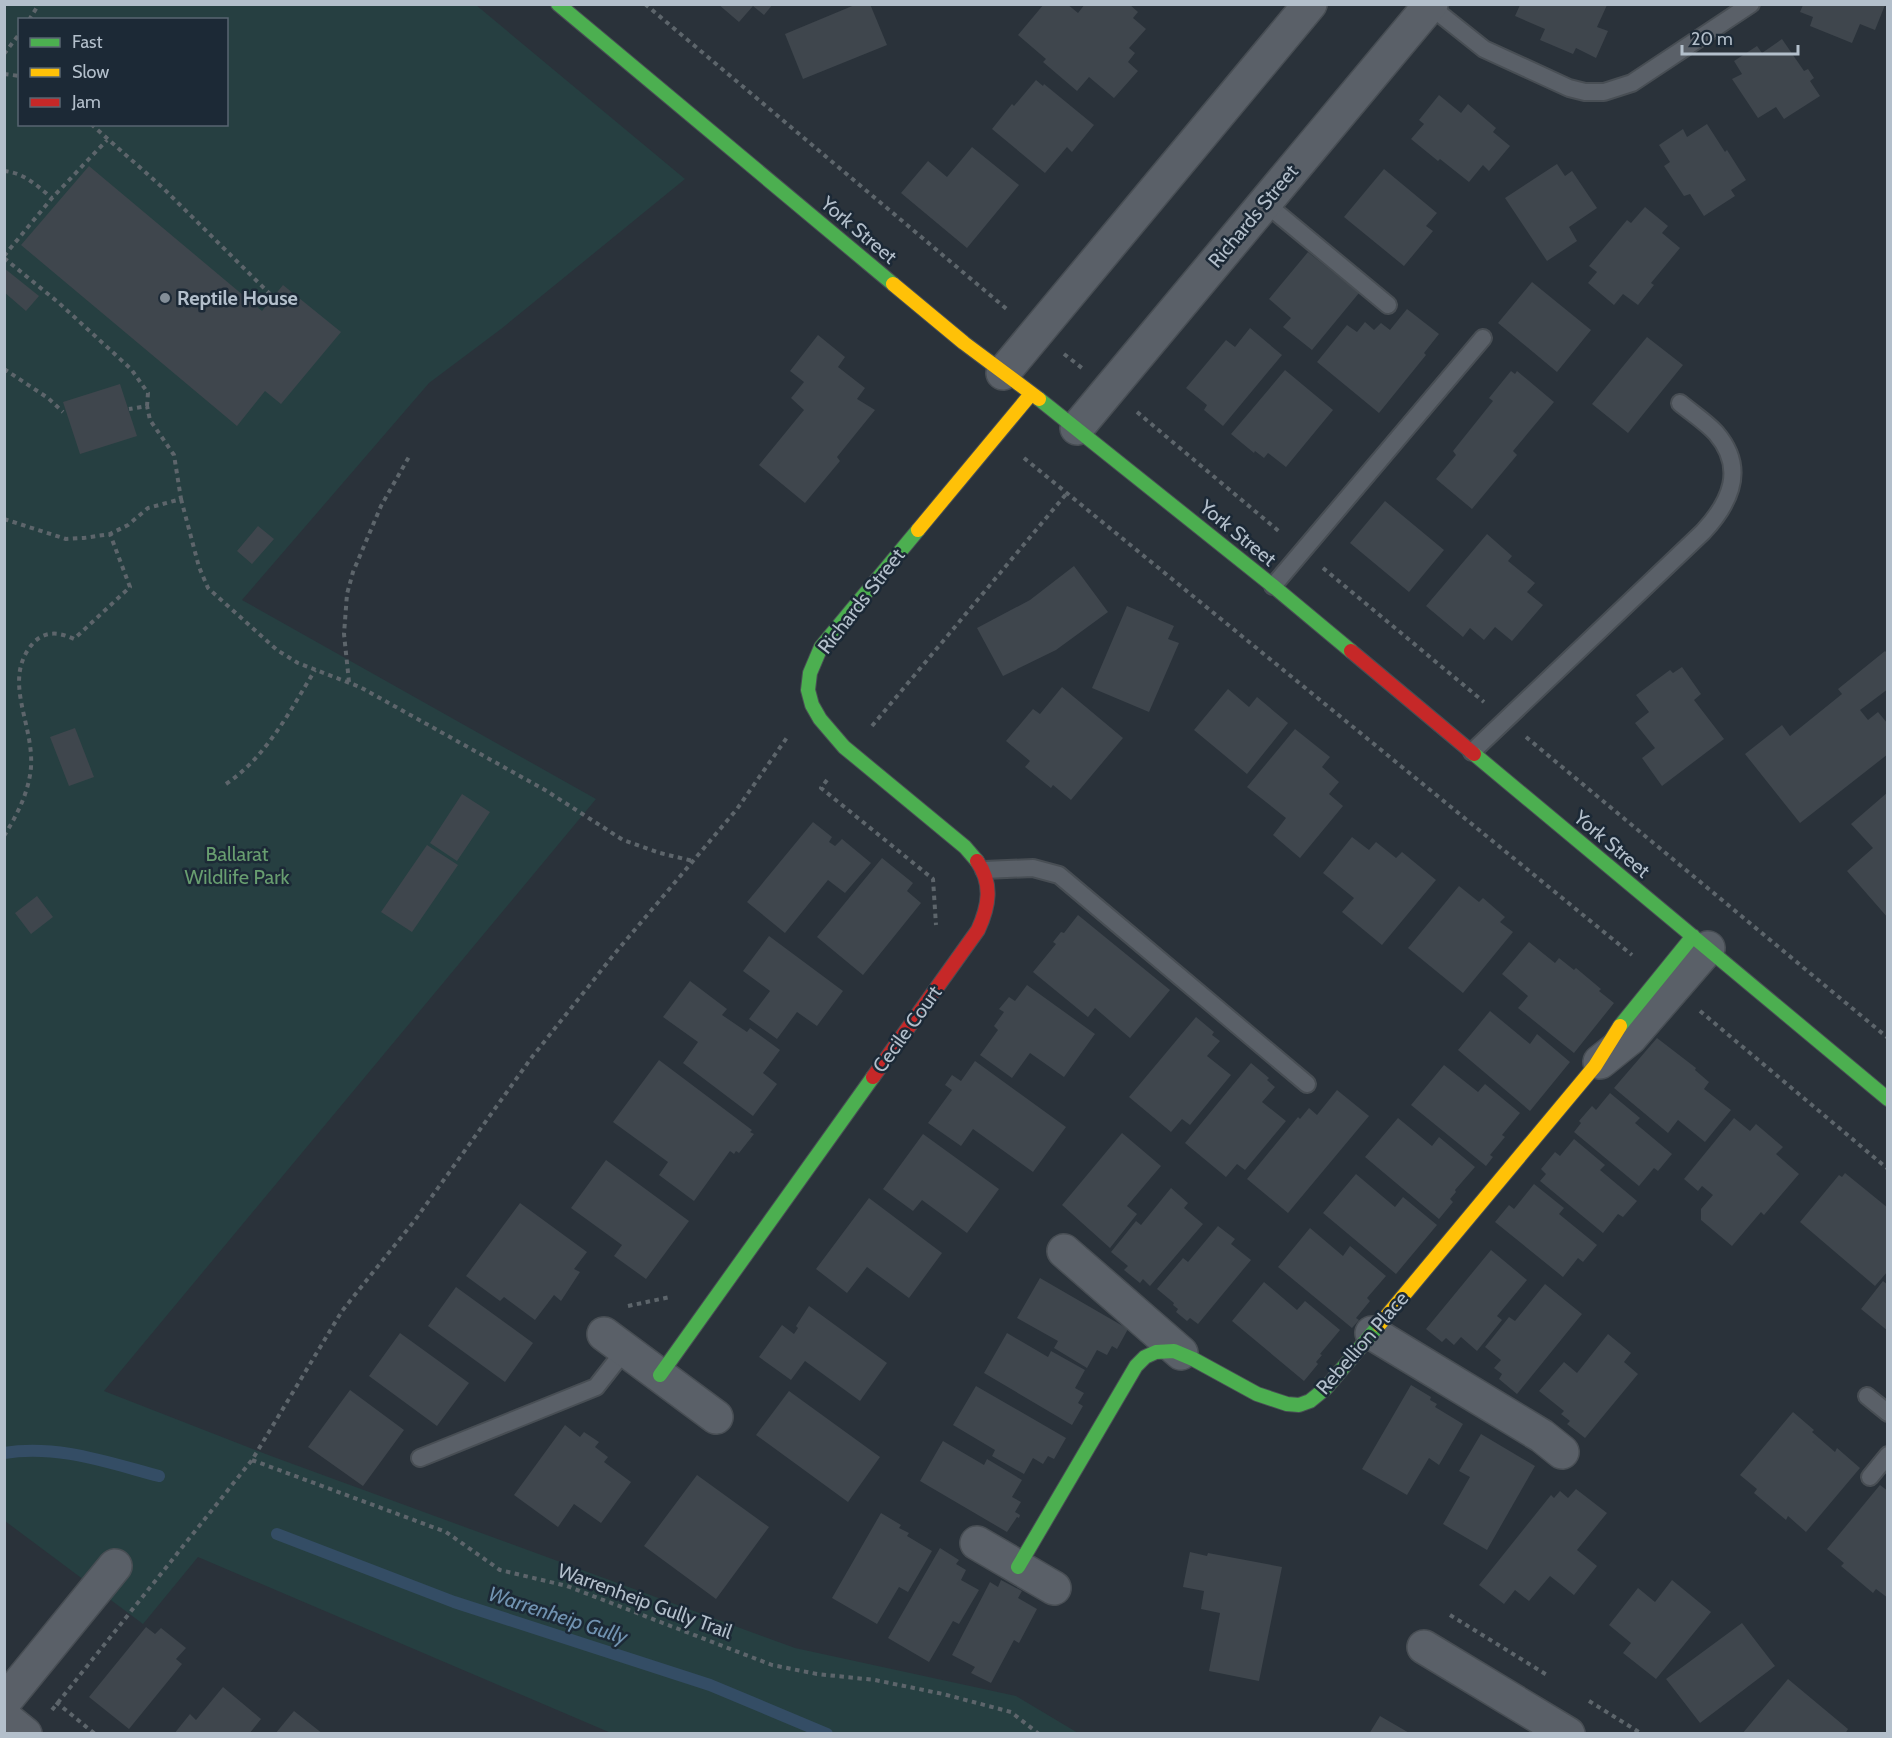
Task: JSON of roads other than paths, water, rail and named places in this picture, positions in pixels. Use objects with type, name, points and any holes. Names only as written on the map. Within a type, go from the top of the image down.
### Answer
[{"type":"street","name":"York Street","points":[[558,4],[931,316],[1077,428],[1273,586],[1887,1100]]},
{"type":"street","points":[[1003,373],[1310,4]]},
{"type":"street","name":"Richards Street","points":[[1077,428],[1108,388],[1431,5]]},
{"type":"street","name":"Richards Street","points":[[984,870],[965,847],[850,752],[828,729],[813,705],[808,690],[810,672],[821,647],[1031,394]]},
{"type":"street","name":"Cecile Court","points":[[660,1375],[978,930],[987,911],[989,898],[984,870]]},
{"type":"street","name":"Rebellion Place","points":[[1018,1567],[1136,1366],[1147,1353],[1166,1349],[1181,1353],[1278,1403],[1297,1405],[1307,1402],[1326,1388],[1595,1066],[1630,1038],[1666,983],[1700,942]]},
{"type":"street","points":[[1064,1251],[1181,1353]]},
{"type":"street","points":[[616,1331],[660,1375],[716,1417]]},
{"type":"street","points":[[1372,1333],[1542,1436],[1562,1452]]},
{"type":"street","points":[[977,1543],[1054,1588]]},
{"type":"street","points":[[4,1702],[116,1566]]},
{"type":"street","points":[[1424,1647],[1568,1734]]},
{"type":"street","points":[[4,1717],[25,1734]]},
{"type":"lane","name":"Richards Street","points":[[1431,5],[1484,49],[1569,88],[1593,93],[1615,90],[1632,83],[1751,4]]},
{"type":"lane","points":[[1265,203],[1388,305]]},
{"type":"lane","points":[[1273,586],[1483,338]]},
{"type":"lane","points":[[1472,752],[1703,532],[1721,511],[1731,488],[1733,470],[1731,458],[1725,445],[1714,431],[1680,403]]},
{"type":"lane","points":[[984,870],[1033,868],[1059,875],[1307,1084]]},
{"type":"lane","points":[[420,1458],[596,1387],[616,1331]]},
{"type":"lane","points":[[1867,1396],[1887,1413]]},
{"type":"lane","points":[[1870,1477],[1887,1455]]},
{"type":"waterway","name":"Warrenheip Gully","points":[[4,1453],[24,1451],[63,1453],[159,1476]]},
{"type":"waterway","name":"Warrenheip Gully","points":[[277,1534],[454,1602],[710,1685],[827,1734]]},
{"type":"place","name":"Reptile House","points":[[165,298]]},
{"type":"park label","name":"Ballarat Wildlife Park","points":[[237,866]]}]
